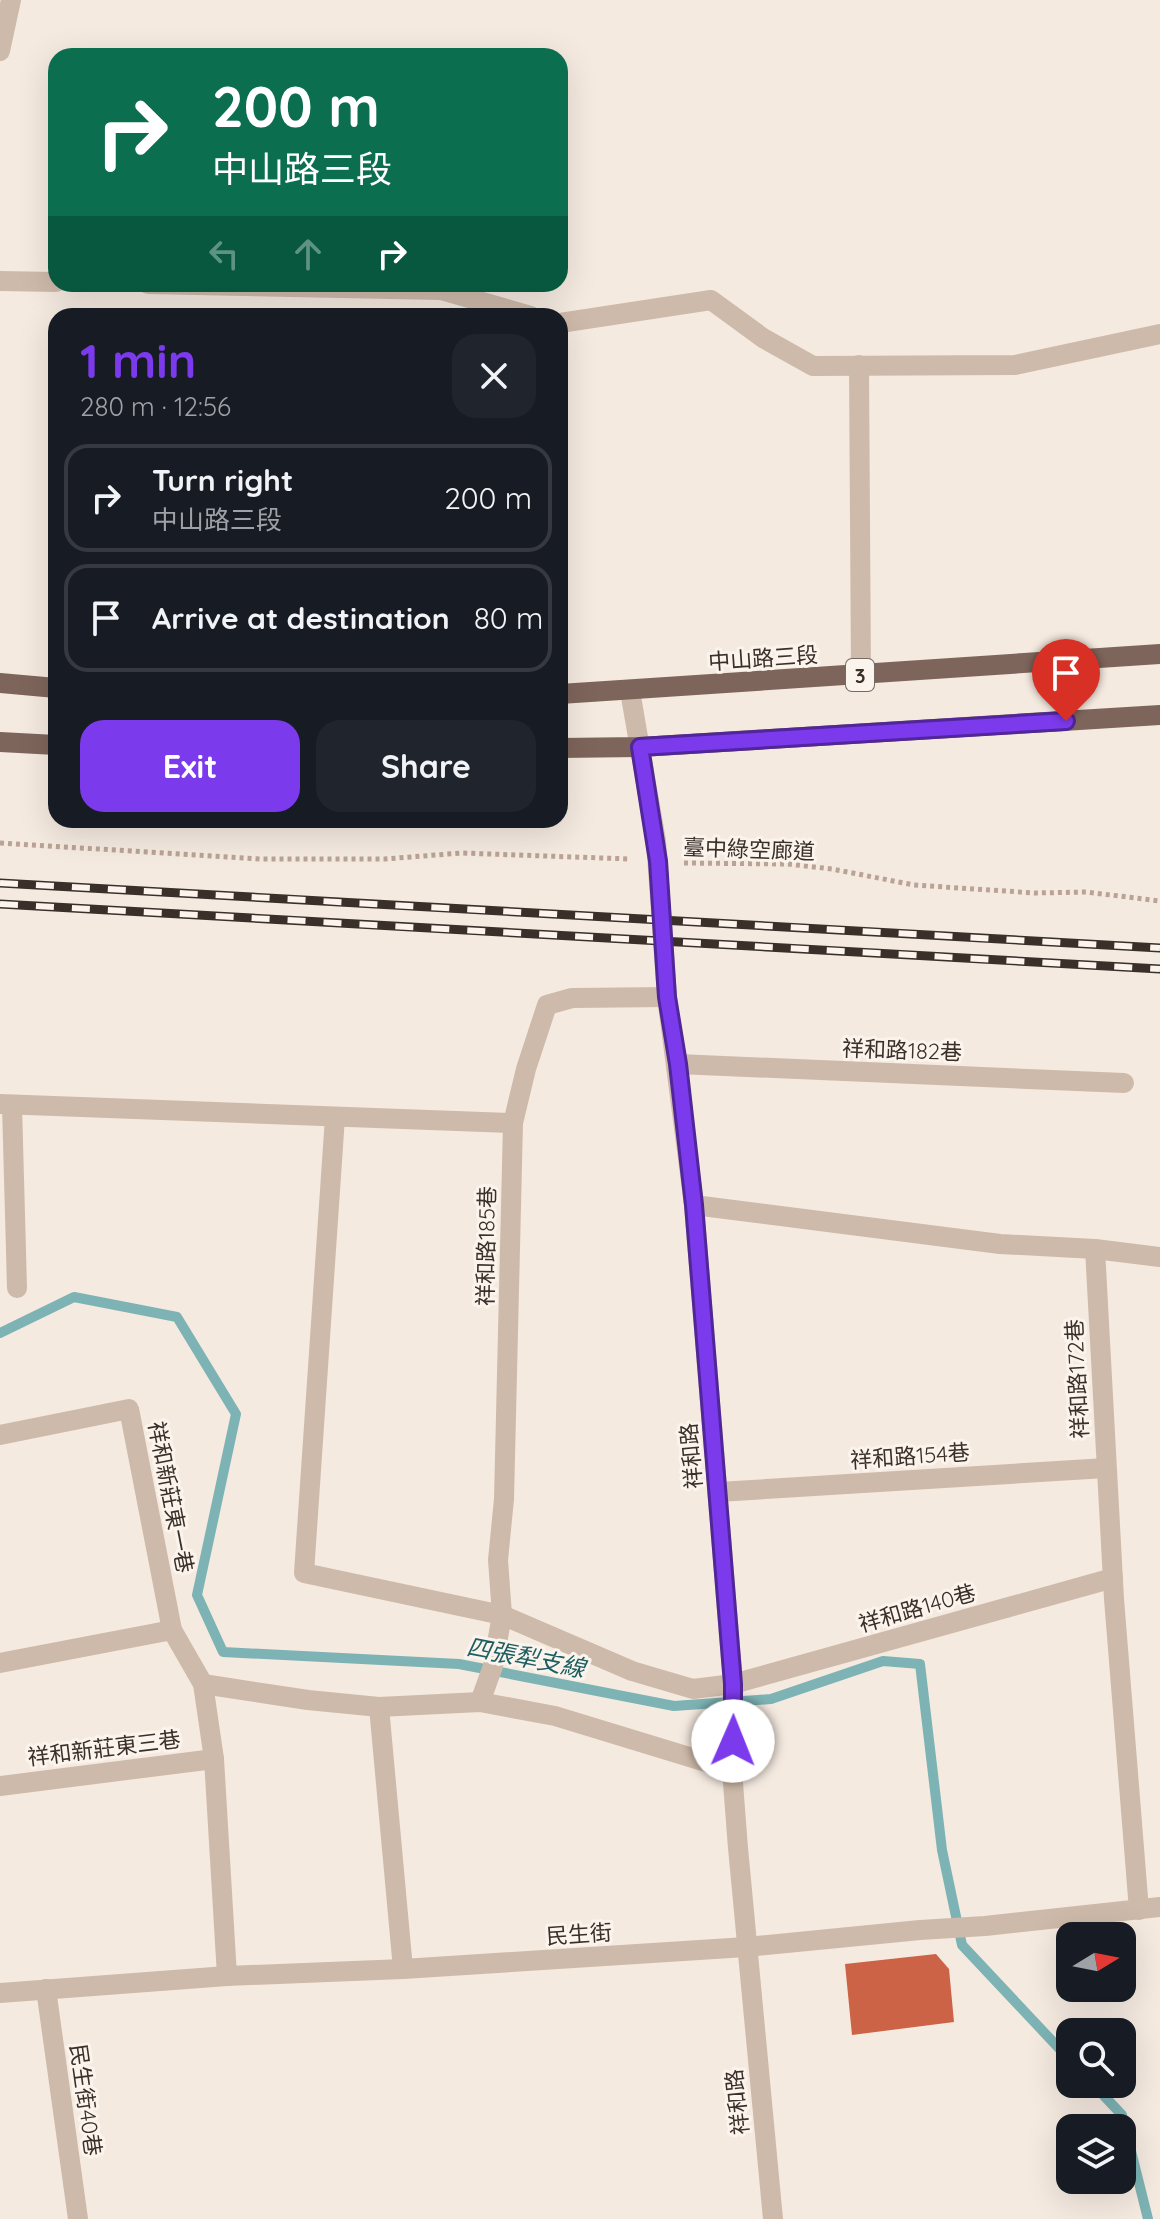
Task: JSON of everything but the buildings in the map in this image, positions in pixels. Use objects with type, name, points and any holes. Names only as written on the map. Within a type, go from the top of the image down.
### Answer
[{"type":"main road","name":"中山路三段","points":[[568,694],[1160,654]]},
{"type":"main road","points":[[0,683],[48,687]]},
{"type":"main road","points":[[568,748],[640,747],[1160,715]]},
{"type":"main road","points":[[0,742],[48,745]]},
{"type":"street","points":[[0,51],[11,0]]},
{"type":"street","points":[[0,281],[48,282]]},
{"type":"street","points":[[448,292],[503,308]]},
{"type":"street","points":[[568,322],[711,300],[763,338],[813,366],[1015,365],[1160,334]]},
{"type":"street","points":[[859,365],[861,675]]},
{"type":"street","name":"祥和路","points":[[630,691],[658,861],[667,997],[694,1205],[733,1684],[732,1770],[773,2219]]},
{"type":"street","name":"祥和路185巷","points":[[480,1702],[493,1666],[502,1615],[498,1560],[504,1499],[513,1123],[526,1069],[547,1005],[572,998],[667,997]]},
{"type":"street","name":"祥和路182巷","points":[[678,1064],[1124,1083]]},
{"type":"street","points":[[17,1288],[6,1104],[513,1123]]},
{"type":"street","name":"祥和路140巷","points":[[335,1117],[304,1573],[502,1615],[632,1671],[693,1689],[733,1684],[1113,1578]]},
{"type":"street","points":[[694,1205],[1000,1244],[1095,1249],[1160,1257]]},
{"type":"street","name":"祥和路172巷","points":[[1095,1249],[1113,1578],[1150,1908]]},
{"type":"street","name":"祥和新莊東一巷","points":[[0,1435],[129,1409],[172,1630]]},
{"type":"street","name":"祥和路154巷","points":[[718,1492],[1106,1468]]},
{"type":"street","points":[[0,1663],[172,1630],[203,1684],[214,1759],[227,1976]]},
{"type":"street","points":[[203,1684],[379,1707],[480,1702],[555,1716],[732,1770]]},
{"type":"street","points":[[379,1707],[403,1969]]},
{"type":"street","name":"祥和新莊東三巷","points":[[0,1786],[214,1759]]},
{"type":"street","name":"民生街","points":[[0,1993],[227,1976],[403,1969],[746,1947],[1150,1908]]},
{"type":"street","name":"民生街40巷","points":[[46,1989],[78,2219]]},
{"type":"path","name":"臺中綠空廊道","points":[[0,843],[261,859],[385,859],[461,853],[788,864],[914,885],[1035,893],[1086,892],[1160,901]]},
{"type":"waterway","name":"四張犁支線","points":[[0,1333],[74,1297],[177,1317],[236,1414],[197,1595],[223,1652],[459,1664],[674,1706],[771,1699],[883,1661],[920,1664],[942,1850],[962,1945],[1056,2045]]},
{"type":"waterway","name":"四張犁支線","points":[[1106,2098],[1122,2115],[1148,2219]]},
{"type":"railway","points":[[0,883],[1160,948]]},
{"type":"railway","points":[[0,904],[1160,969]]},
{"type":"route","points":[[733,1741],[733,1684],[694,1205],[667,997],[656,841],[640,747],[1066,721]]}]
